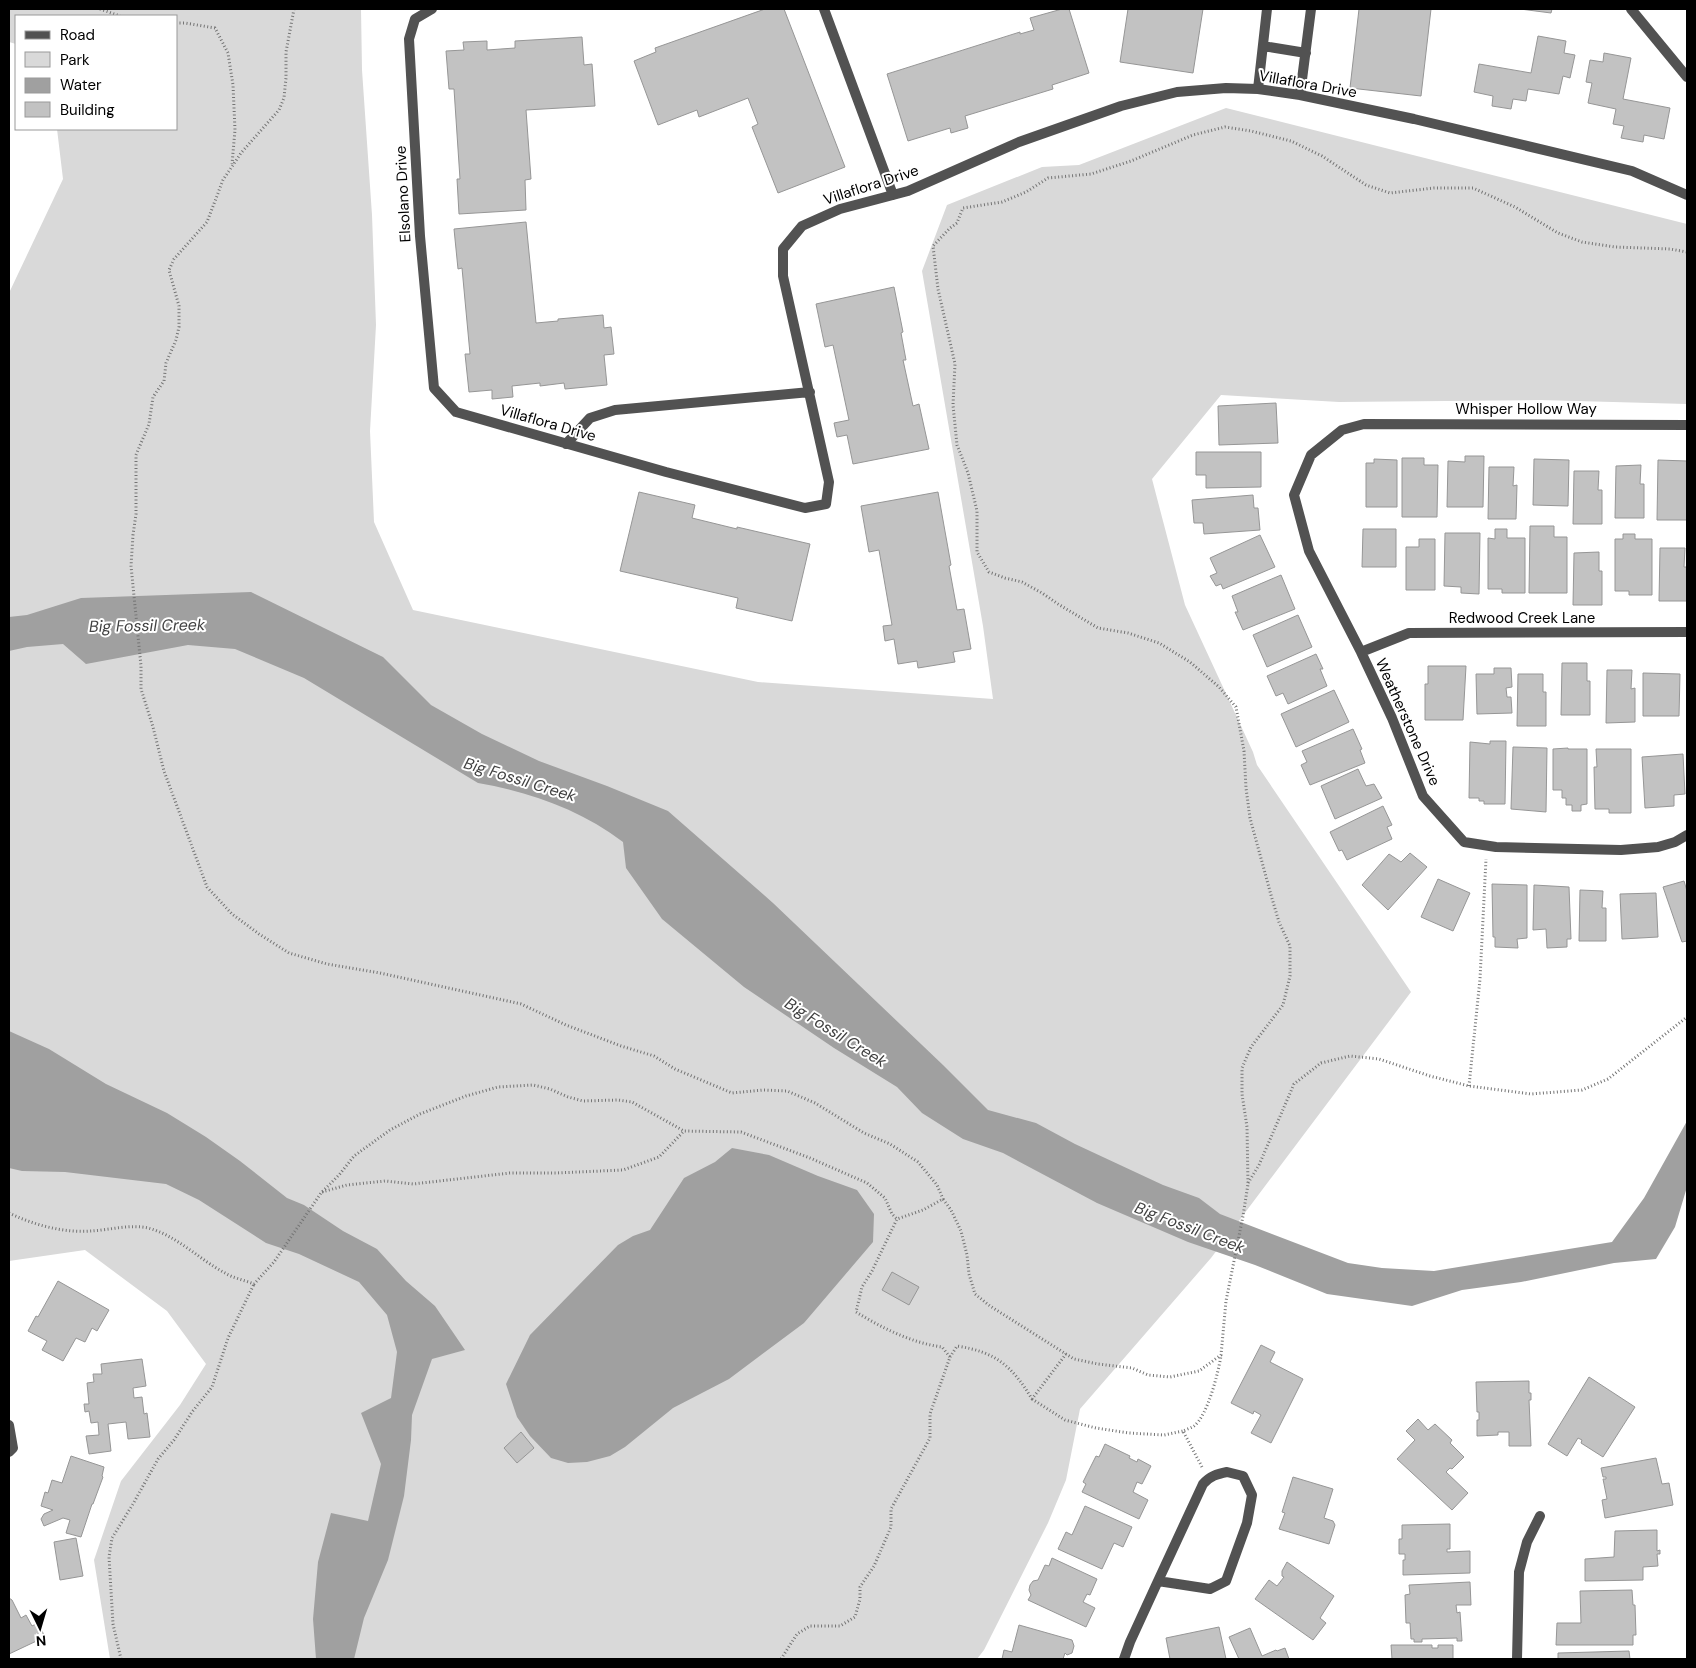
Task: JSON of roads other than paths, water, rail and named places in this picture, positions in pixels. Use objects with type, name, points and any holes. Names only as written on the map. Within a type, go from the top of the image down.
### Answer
[{"type":"street","name":"Elsolano Drive","points":[[432,9],[415,19],[409,39],[420,236],[434,388]]},
{"type":"street","points":[[824,9],[893,195]]},
{"type":"street","points":[[1258,89],[1267,9]]},
{"type":"street","points":[[1300,95],[1311,9]]},
{"type":"street","points":[[1631,9],[1687,76]]},
{"type":"street","points":[[1263,46],[1306,53]]},
{"type":"street","name":"Villaflora Drive","points":[[434,388],[456,412],[666,472],[805,508],[826,504],[830,482],[783,276],[783,248],[802,226],[840,209],[908,191],[1019,142],[1121,106],[1176,92],[1226,88],[1258,89],[1300,95],[1414,119],[1632,171],[1687,195]]},
{"type":"street","points":[[566,444],[590,418],[615,410],[810,392]]},
{"type":"street","name":"Whisper Hollow Way","points":[[1364,424],[1687,425]]},
{"type":"street","name":"Weatherstone Drive","points":[[1364,424],[1342,430],[1311,455],[1294,495],[1308,551],[1361,652],[1392,718],[1424,796],[1464,842],[1487,846],[1622,850],[1658,848],[1687,835]]},
{"type":"street","name":"Redwood Creek Lane","points":[[1361,652],[1409,634],[1687,632]]},
{"type":"street","points":[[9,1425],[13,1448],[9,1452]]},
{"type":"street","points":[[1124,1659],[1130,1642],[1203,1484],[1208,1478],[1227,1472],[1243,1476],[1252,1495],[1246,1523],[1226,1581],[1210,1589],[1158,1582]]},
{"type":"street","points":[[1517,1659],[1519,1572],[1527,1542],[1540,1516]]},
{"type":"water","name":"Big Fossil Creek","points":[[251,592],[383,657],[431,705],[482,734],[539,761],[668,811],[773,903],[988,1110],[1036,1123],[1075,1144],[1163,1185],[1199,1198],[1220,1214],[1348,1263],[1382,1268],[1434,1271],[1612,1242],[1644,1198],[1687,1121],[1687,1187],[1675,1227],[1656,1259],[1614,1263],[1521,1282],[1462,1290],[1412,1306],[1327,1294],[1255,1265],[1188,1242],[1097,1203],[1003,1153],[963,1139],[922,1113],[897,1087],[834,1048],[744,987],[662,919],[626,868],[623,842],[590,821],[555,804],[536,797],[478,783],[304,678],[235,649],[188,645],[86,664],[63,644],[27,647],[9,651],[9,617],[27,615],[81,598]]},
{"type":"water","points":[[9,1031],[49,1049],[106,1084],[167,1113],[240,1161],[287,1198],[304,1205],[343,1231],[377,1249],[406,1281],[435,1306],[465,1350],[432,1359],[412,1415],[404,1496],[388,1560],[364,1618],[354,1659],[316,1659],[313,1619],[318,1562],[331,1513],[368,1521],[381,1464],[361,1413],[391,1398],[397,1352],[387,1315],[359,1282],[299,1254],[266,1243],[199,1200],[166,1184],[65,1172],[22,1171],[9,1168]]},
{"type":"water","points":[[732,1148],[769,1155],[857,1190],[874,1214],[873,1242],[804,1323],[729,1379],[673,1408],[625,1447],[610,1456],[587,1462],[568,1463],[551,1458],[530,1436],[517,1417],[506,1384],[530,1335],[618,1245],[633,1236],[650,1230],[684,1178],[715,1162]]}]
